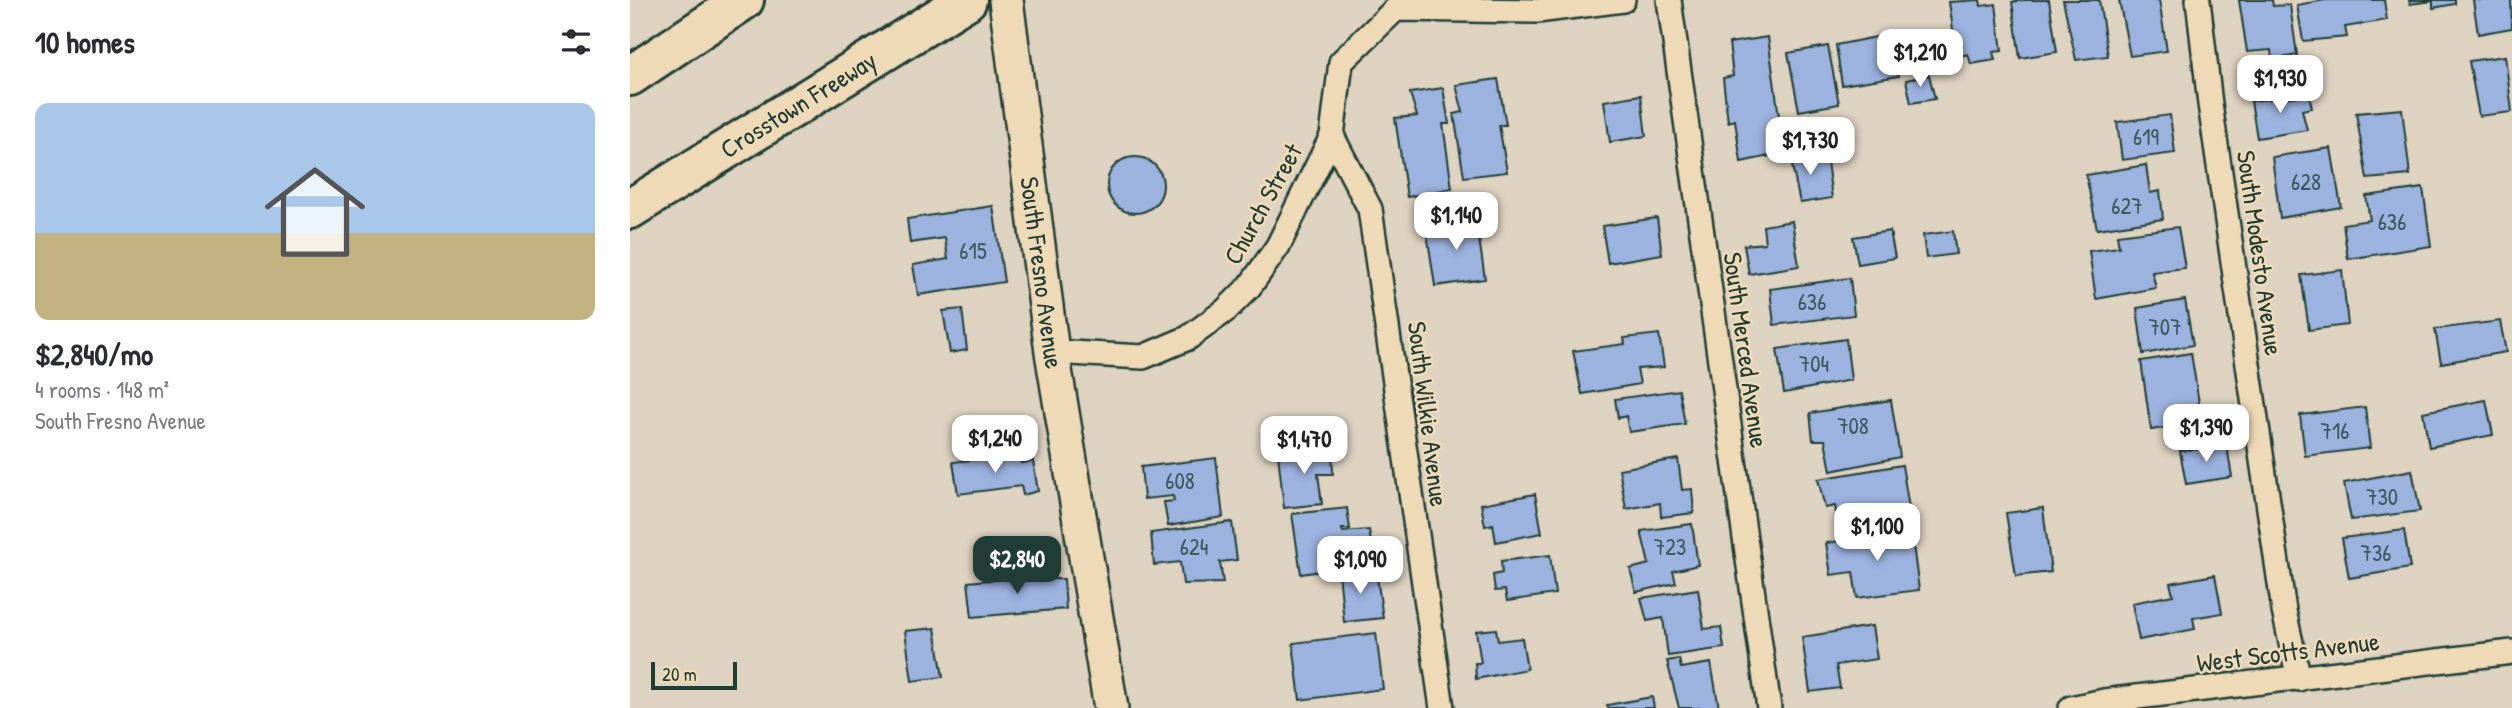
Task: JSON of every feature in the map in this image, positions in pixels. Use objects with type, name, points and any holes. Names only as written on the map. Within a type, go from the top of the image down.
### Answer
[{"type":"highway","points":[[630,76],[744,0]]},
{"type":"highway","name":"Crosstown Freeway","points":[[630,209],[967,0]]},
{"type":"street","name":"South Fresno Avenue","points":[[1006,0],[1052,352],[1111,708]]},
{"type":"street","points":[[1401,4],[1537,11],[1623,0]]},
{"type":"street","name":"South Merced Avenue","points":[[1669,0],[1769,708]]},
{"type":"street","name":"South Modesto Avenue","points":[[2198,0],[2210,104],[2282,597],[2299,679]]},
{"type":"street","name":"Church Street","points":[[1052,352],[1143,357],[1188,338],[1226,310],[1250,286],[1278,246],[1332,136],[1341,62],[1401,4]]},
{"type":"street","name":"South Wilkie Avenue","points":[[1332,136],[1370,209],[1442,708]]},
{"type":"street","name":"West Scotts Avenue","points":[[2071,708],[2104,701],[2512,652]]},
{"type":"building","points":[[1980,0],[1981,6],[1996,4],[2002,51],[1993,52],[1995,60],[1971,64],[1968,54],[1957,57],[1949,2]]},
{"type":"building","points":[[2049,0],[2057,52],[2020,58],[2012,2]]},
{"type":"building","points":[[2063,0],[2099,0],[2108,56],[2076,60]]},
{"type":"building","points":[[2119,0],[2159,0],[2167,51],[2130,56]]},
{"type":"building","points":[[2239,0],[2272,0],[2273,6],[2290,5],[2297,55],[2272,60],[2271,50],[2247,52]]},
{"type":"building","points":[[2325,0],[2384,0],[2387,20],[2345,27],[2347,37],[2303,41],[2297,5]]},
{"type":"building","points":[[2409,0],[2455,0],[2455,4],[2433,8],[2433,1],[2410,4]]},
{"type":"building","points":[[2473,0],[2511,0],[2512,28],[2478,34]]},
{"type":"building","points":[[1891,34],[1899,76],[1842,85],[1836,45]]},
{"type":"building","points":[[1768,37],[1784,153],[1741,162],[1735,120],[1728,122],[1723,78],[1733,76],[1729,43]]},
{"type":"building","points":[[1828,46],[1839,104],[1799,111],[1788,53]]},
{"type":"building","points":[[2505,56],[2512,112],[2479,116],[2469,61]]},
{"type":"building","points":[[1929,75],[1935,99],[1911,103],[1906,80]]},
{"type":"building","points":[[1498,79],[1506,125],[1499,125],[1507,172],[1464,177],[1454,114],[1463,112],[1456,85]]},
{"type":"building","points":[[1443,88],[1449,124],[1443,124],[1452,188],[1407,197],[1395,118],[1417,116],[1410,93]]},
{"type":"building","points":[[1641,95],[1646,136],[1610,142],[1604,101]]},
{"type":"building","points":[[2309,95],[2312,108],[2302,110],[2307,130],[2257,138],[2251,101]]},
{"type":"building","points":[[2402,109],[2410,175],[2367,179],[2356,113]]},
{"type":"building","points":[[2170,115],[2175,153],[2122,160],[2117,122]]},
{"type":"building","points":[[1810,146],[1813,165],[1827,162],[1832,198],[1800,203],[1789,151]]},
{"type":"building","points":[[2331,148],[2341,207],[2280,218],[2272,157]]},
{"type":"building","points":[[1130,157],[1140,157],[1155,165],[1161,174],[1161,196],[1155,205],[1140,213],[1130,213],[1112,201],[1107,190],[1107,180],[1119,162]]},
{"type":"building","points":[[2146,165],[2150,193],[2160,191],[2163,219],[2097,229],[2086,175]]},
{"type":"building","points":[[2423,188],[2431,246],[2348,259],[2343,224],[2370,220],[2366,196]]},
{"type":"building","points":[[993,206],[1004,282],[918,295],[913,265],[948,259],[945,238],[910,243],[907,219]]},
{"type":"building","points":[[1476,218],[1485,279],[1435,286],[1426,226]]},
{"type":"building","points":[[1657,218],[1662,254],[1608,263],[1602,226]]},
{"type":"building","points":[[1792,221],[1799,266],[1749,274],[1744,245],[1765,243],[1763,226]]},
{"type":"building","points":[[2178,227],[2185,268],[2152,272],[2156,288],[2096,299],[2089,251],[2119,247],[2117,235]]},
{"type":"building","points":[[1890,231],[1895,258],[1858,264],[1853,237]]},
{"type":"building","points":[[1953,231],[1956,254],[1926,258],[1923,235]]},
{"type":"building","points":[[2342,270],[2348,325],[2309,330],[2301,275]]},
{"type":"building","points":[[1850,278],[1854,315],[1774,325],[1770,289]]},
{"type":"building","points":[[2185,300],[2193,345],[2143,354],[2137,308]]},
{"type":"building","points":[[962,309],[967,350],[950,353],[943,311]]},
{"type":"building","points":[[2500,321],[2506,352],[2441,363],[2435,329]]},
{"type":"building","points":[[1659,334],[1664,367],[1637,369],[1640,384],[1582,394],[1573,351],[1625,344],[1624,338]]},
{"type":"building","points":[[1846,339],[1851,380],[1784,393],[1777,349]]},
{"type":"building","points":[[2191,353],[2202,422],[2151,430],[2141,361]]},
{"type":"building","points":[[1679,390],[1685,424],[1629,432],[1626,416],[1618,418],[1615,399]]},
{"type":"building","points":[[1891,400],[1900,457],[1831,471],[1825,440],[1813,440],[1810,413]]},
{"type":"building","points":[[2486,400],[2493,435],[2429,447],[2423,412]]},
{"type":"building","points":[[2365,407],[2370,448],[2305,456],[2300,415]]},
{"type":"building","points":[[2227,446],[2232,477],[2186,484],[2180,451]]},
{"type":"building","points":[[1332,448],[1333,474],[1318,474],[1322,504],[1284,508],[1278,454]]},
{"type":"building","points":[[1020,454],[1021,463],[1033,461],[1038,491],[1023,495],[1021,486],[958,494],[953,462]]},
{"type":"building","points":[[1216,458],[1223,517],[1168,526],[1164,502],[1174,501],[1173,496],[1144,499],[1141,467]]},
{"type":"building","points":[[1678,459],[1682,490],[1692,489],[1694,513],[1661,517],[1660,503],[1626,509],[1619,469]]},
{"type":"building","points":[[1902,465],[1912,527],[1840,537],[1835,506],[1825,508],[1818,479]]},
{"type":"building","points":[[2412,470],[2420,511],[2351,520],[2344,483]]},
{"type":"building","points":[[1535,494],[1542,533],[1496,542],[1493,524],[1485,526],[1481,504]]},
{"type":"building","points":[[1347,508],[1350,529],[1342,529],[1343,532],[1369,530],[1374,563],[1301,574],[1292,514]]},
{"type":"building","points":[[2043,508],[2051,572],[2016,576],[2006,513]]},
{"type":"building","points":[[1232,522],[1237,560],[1220,562],[1223,583],[1183,584],[1180,562],[1154,565],[1151,533]]},
{"type":"building","points":[[1692,524],[1698,565],[1673,571],[1676,583],[1636,592],[1630,569],[1649,564],[1641,531]]},
{"type":"building","points":[[1911,530],[1919,590],[1857,598],[1853,572],[1831,575],[1826,543]]},
{"type":"building","points":[[2404,530],[2410,568],[2349,578],[2342,538]]},
{"type":"building","points":[[1550,555],[1555,594],[1507,601],[1505,590],[1495,591],[1493,575],[1502,573],[1501,561]]},
{"type":"building","points":[[1376,570],[1383,618],[1344,622],[1339,573]]},
{"type":"building","points":[[1054,574],[1054,579],[1064,579],[1066,609],[972,617],[968,582]]},
{"type":"building","points":[[2215,575],[2222,613],[2193,618],[2195,629],[2139,640],[2132,603],[2173,595],[2170,583]]},
{"type":"building","points":[[1698,589],[1704,629],[1721,627],[1724,648],[1668,656],[1663,618],[1647,621],[1641,598]]},
{"type":"building","points":[[1872,626],[1877,659],[1836,665],[1840,688],[1810,692],[1802,637]]},
{"type":"building","points":[[935,628],[943,677],[912,681],[905,631]]},
{"type":"building","points":[[1496,629],[1498,641],[1522,638],[1527,669],[1476,679],[1475,663],[1481,663],[1476,631]]},
{"type":"building","points":[[1376,633],[1383,689],[1300,700],[1293,643]]},
{"type":"building","points":[[1679,659],[1681,668],[1711,663],[1719,708],[1679,708],[1667,661]]},
{"type":"building","points":[[1652,697],[1654,708],[1608,708],[1607,705]]}]
